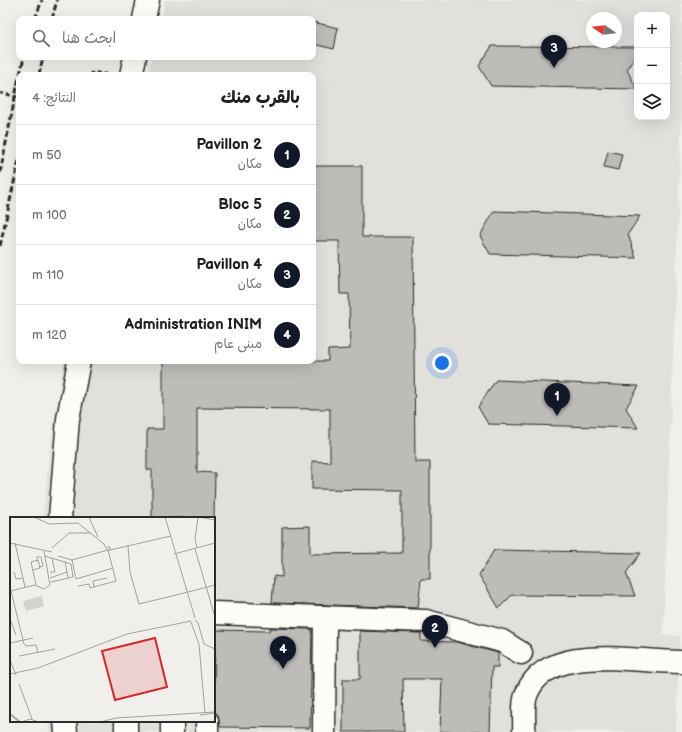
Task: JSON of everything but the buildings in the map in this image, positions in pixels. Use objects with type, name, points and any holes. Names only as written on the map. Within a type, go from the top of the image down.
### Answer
[{"type":"lane","points":[[145,16],[148,0]]},
{"type":"lane","points":[[132,72],[134,60]]},
{"type":"lane","points":[[60,517],[68,419],[78,364]]},
{"type":"lane","points":[[215,613],[426,621],[502,641],[521,653]]},
{"type":"lane","points":[[324,732],[325,617]]},
{"type":"lane","points":[[524,732],[526,694],[529,688],[533,682],[547,669],[562,662],[581,659],[682,662]]},
{"type":"lane","points":[[65,722],[66,732]]},
{"type":"path","points":[[0,93],[16,96]]},
{"type":"shaded area","points":[[165,0],[682,0],[682,106],[663,635],[680,636],[676,732],[49,732],[48,722],[215,722],[215,517],[43,517],[49,455],[64,364],[316,364],[316,72],[149,72],[151,60],[316,60],[316,16],[162,16]]},
{"type":"railway","points":[[36,16],[42,0]]},
{"type":"railway","points":[[53,16],[57,0]]},
{"type":"railway","points":[[21,72],[23,60]]},
{"type":"railway","points":[[40,72],[42,60]]},
{"type":"railway","points":[[0,173],[16,92]]},
{"type":"railway","points":[[0,246],[16,174]]},
{"type":"place","name":"Pavillon 4","points":[[554,68]]},
{"type":"place","name":"Pavillon 2","points":[[557,416]]},
{"type":"place","name":"Bloc 5","points":[[435,648]]},
{"type":"place","name":"Administration INIM","points":[[283,669]]}]
